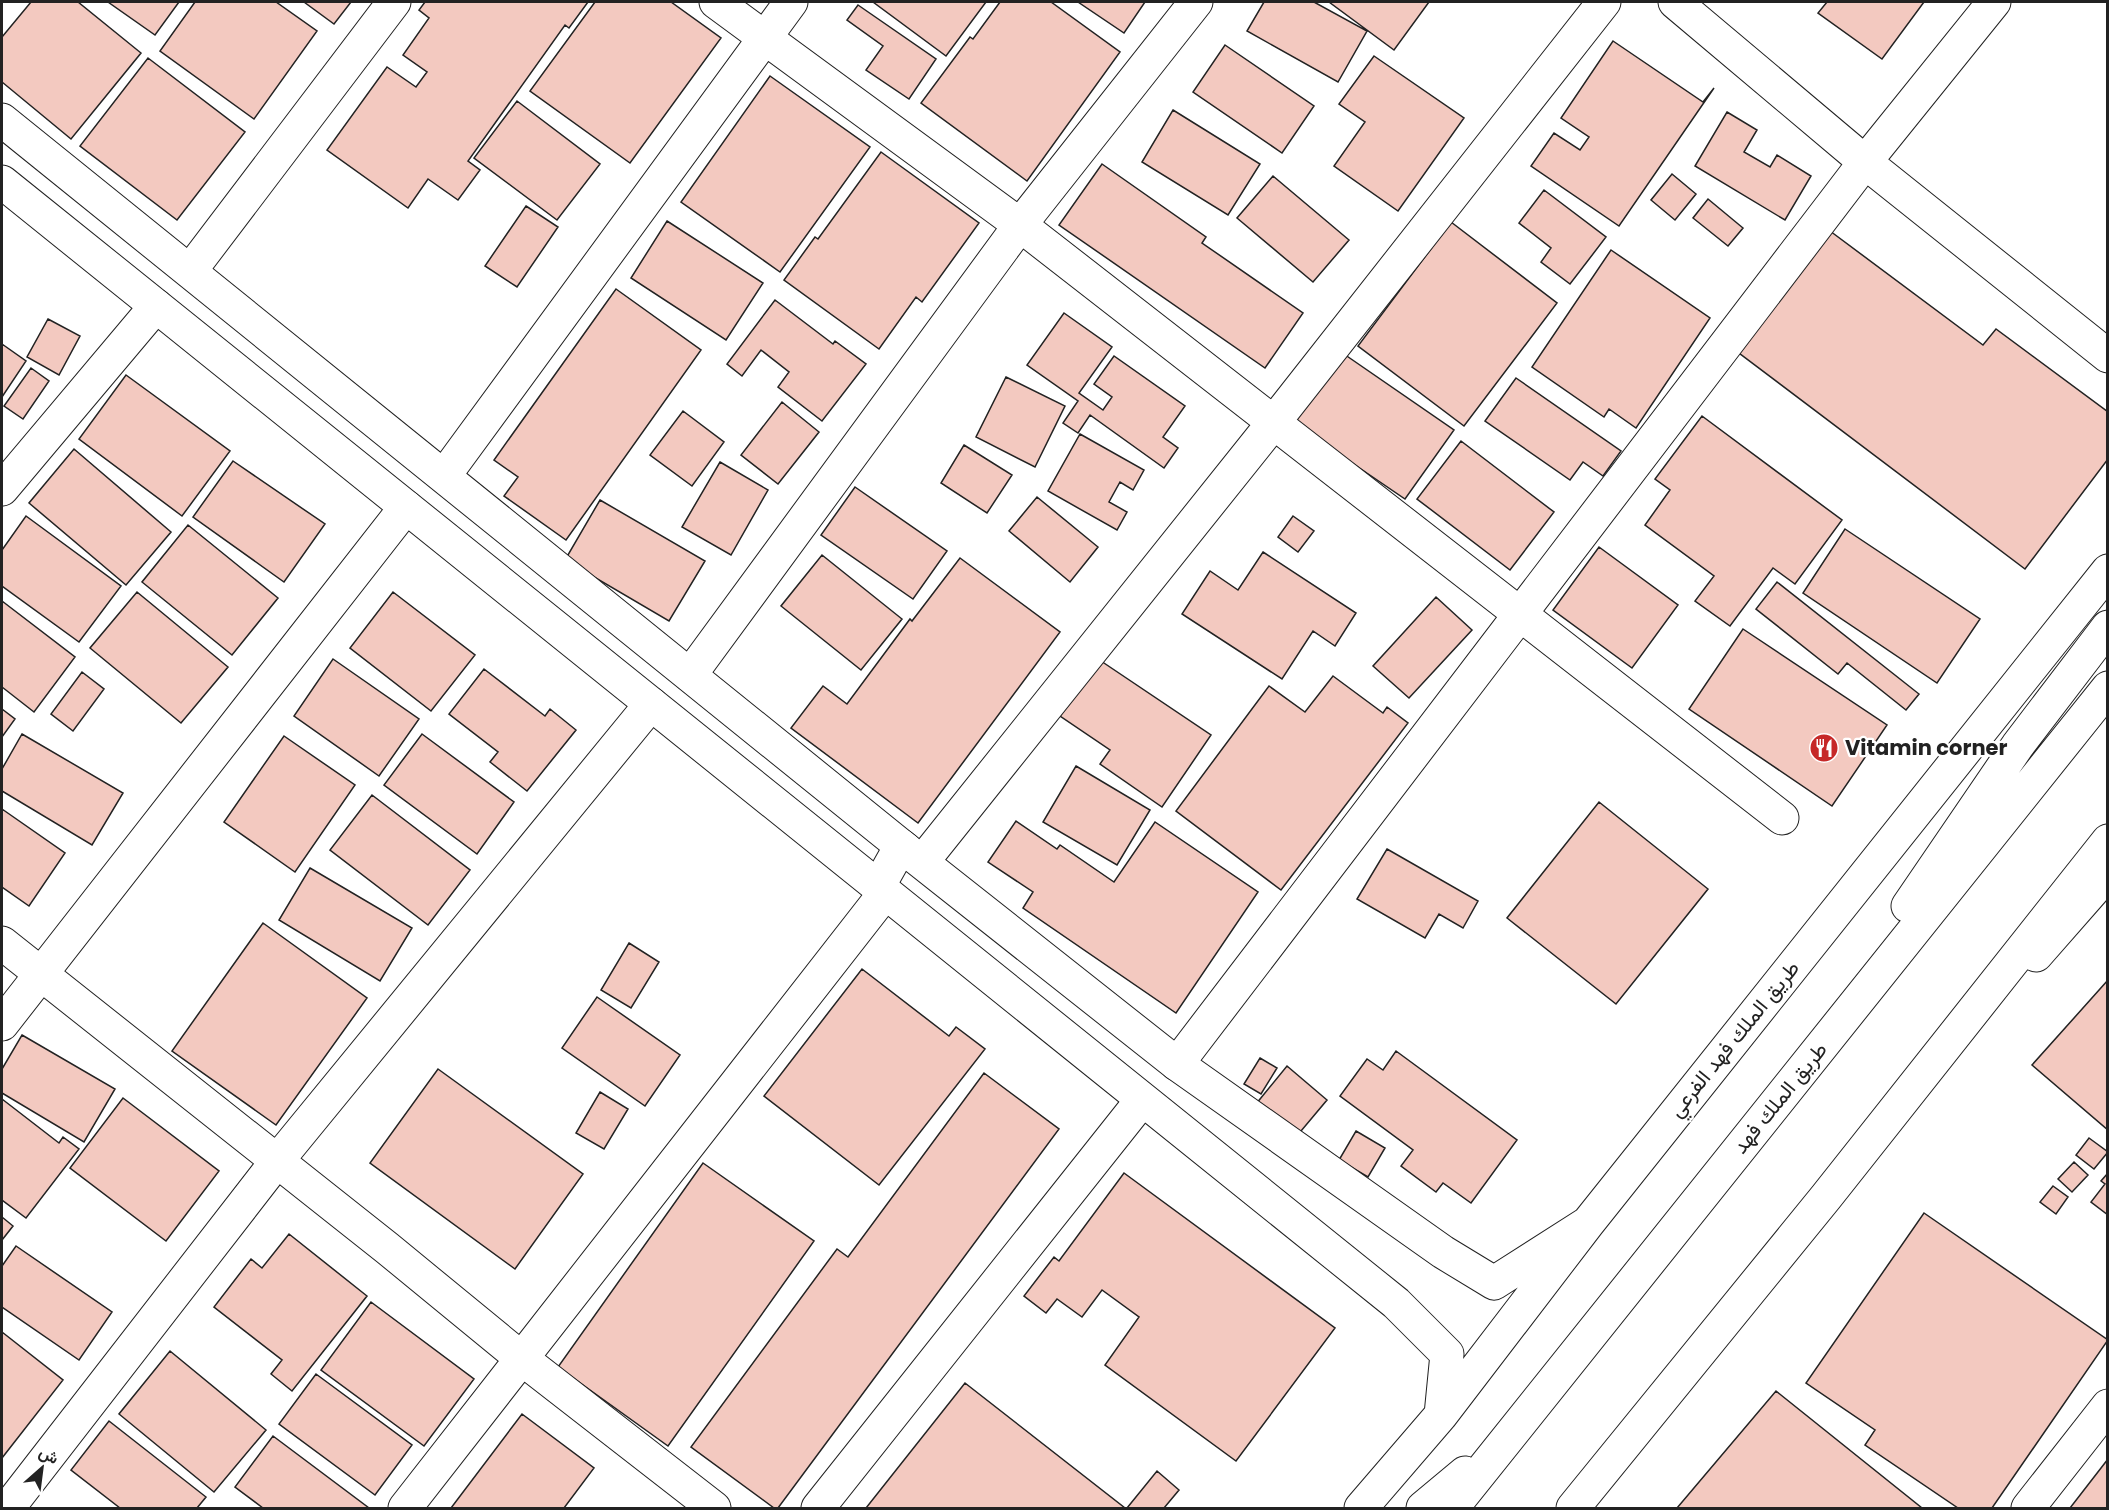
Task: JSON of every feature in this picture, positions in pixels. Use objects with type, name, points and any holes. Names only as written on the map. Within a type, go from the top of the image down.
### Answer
[{"type":"main road","points":[[190,271],[394,2]]},
{"type":"main road","points":[[716,2],[1020,225],[1782,818]]},
{"type":"main road","points":[[444,476],[791,2]]},
{"type":"main road","points":[[690,675],[1020,225],[1196,2]]},
{"type":"main road","points":[[914,855],[1274,422],[1604,2]]},
{"type":"main road","points":[[1675,2],[1865,162],[2108,356]]},
{"type":"main road","points":[[1177,1064],[1865,162],[1994,2]]},
{"type":"main road","points":[[2,120],[1177,1064],[1443,1252],[1494,1283],[1588,1223]]},
{"type":"main road","points":[[2,182],[1396,1304],[1447,1354],[1441,1415]]},
{"type":"main road","points":[[2,489],[156,306]]},
{"type":"main road","points":[[2,1024],[406,507]]},
{"type":"main road","name":"طريق الملك فهد الفرعي","points":[[1361,1509],[1441,1415],[1588,1223],[2108,571]]},
{"type":"main road","points":[[1755,1130],[2018,745],[2108,627]]},
{"type":"main road","name":"طريق الملك فهد","points":[[1452,1509],[2108,688]]},
{"type":"main road","points":[[8,1509],[277,1161],[651,704]]},
{"type":"main road","points":[[1573,1509],[1826,1197],[2108,841]]},
{"type":"main road","points":[[405,1509],[881,890],[901,846],[914,855]]},
{"type":"main road","points":[[1826,1197],[2108,873]]},
{"type":"main road","points":[[2,943],[387,1248],[521,1358],[714,1509]]},
{"type":"main road","points":[[818,1509],[1142,1100]]},
{"type":"main road","points":[[2028,1509],[2108,1406]]},
{"type":"main road","points":[[1423,1509],[1512,1433]]},
{"type":"building","points":[[31,2],[78,2],[141,53],[71,139],[2,82],[2,37]]},
{"type":"building","points":[[108,2],[179,2],[155,35]]},
{"type":"building","points":[[195,2],[276,2],[317,31],[254,119],[160,51]]},
{"type":"building","points":[[304,2],[351,2],[334,24]]},
{"type":"building","points":[[425,2],[588,2],[569,28],[565,25],[468,161],[480,170],[458,200],[428,179],[408,208],[327,150],[387,67],[416,87],[427,72],[403,55],[429,18],[419,10]]},
{"type":"building","points":[[595,2],[671,2],[721,38],[630,163],[530,91]]},
{"type":"building","points":[[873,2],[986,2],[946,56]]},
{"type":"building","points":[[1000,2],[1051,2],[1120,52],[1027,181],[921,103],[970,37],[973,39]]},
{"type":"building","points":[[1078,2],[1145,2],[1124,33]]},
{"type":"building","points":[[1264,2],[1314,2],[1367,31],[1338,82],[1247,31]]},
{"type":"building","points":[[1329,2],[1429,2],[1394,50]]},
{"type":"building","points":[[1827,2],[1924,2],[1882,59],[1818,13]]},
{"type":"building","points":[[858,5],[936,59],[909,99],[866,70],[883,46],[847,20]]},
{"type":"building","points":[[1613,41],[1703,102],[1714,88],[1619,226],[1531,166],[1554,133],[1580,150],[1589,137],[1561,118]]},
{"type":"building","points":[[1225,45],[1314,106],[1282,153],[1193,92]]},
{"type":"building","points":[[1374,56],[1464,118],[1398,211],[1334,166],[1365,122],[1339,104]]},
{"type":"building","points":[[148,58],[245,132],[177,220],[80,146]]},
{"type":"building","points":[[770,76],[870,147],[780,272],[681,202]]},
{"type":"building","points":[[517,101],[600,164],[557,220],[474,158]]},
{"type":"building","points":[[1173,110],[1260,164],[1228,215],[1142,162]]},
{"type":"building","points":[[1727,112],[1757,130],[1744,152],[1770,167],[1777,155],[1811,176],[1785,220],[1695,166]]},
{"type":"building","points":[[881,152],[979,223],[922,302],[916,297],[879,349],[784,280],[815,237],[818,239]]},
{"type":"building","points":[[1102,164],[1206,237],[1202,243],[1303,313],[1265,368],[1059,225]]},
{"type":"building","points":[[1672,174],[1696,194],[1675,220],[1651,200]]},
{"type":"building","points":[[1273,176],[1349,240],[1313,282],[1237,218]]},
{"type":"building","points":[[1544,190],[1606,237],[1570,284],[1541,262],[1551,248],[1519,223]]},
{"type":"building","points":[[1708,199],[1743,228],[1728,246],[1693,218]]},
{"type":"building","points":[[526,206],[558,227],[517,287],[485,266]]},
{"type":"building","points":[[667,221],[763,283],[726,340],[631,278]]},
{"type":"building","points":[[1451,222],[1557,303],[1464,426],[1358,346]]},
{"type":"building","points":[[1826,228],[1983,345],[1996,329],[2108,412],[2108,459],[2025,569],[1735,350]]},
{"type":"building","points":[[1611,250],[1710,318],[1636,428],[1609,409],[1604,417],[1532,367]]},
{"type":"building","points":[[616,289],[701,350],[566,540],[504,496],[518,477],[494,460]]},
{"type":"building","points":[[775,300],[833,344],[835,341],[866,364],[822,421],[778,387],[789,372],[761,350],[742,376],[727,364]]},
{"type":"building","points":[[1064,313],[1112,347],[1079,393],[1103,410],[1112,397],[1094,384],[1114,356],[1185,406],[1163,437],[1178,448],[1164,468],[1090,415],[1078,433],[1063,423],[1078,401],[1027,365]]},
{"type":"building","points":[[48,319],[80,336],[59,375],[27,357]]},
{"type":"building","points":[[2,344],[26,361],[2,397]]},
{"type":"building","points":[[1341,352],[1454,430],[1405,499],[1292,422]]},
{"type":"building","points":[[31,368],[49,381],[23,419],[4,406]]},
{"type":"building","points":[[126,375],[230,451],[182,516],[79,439]]},
{"type":"building","points":[[1006,377],[1065,406],[1035,467],[976,437]]},
{"type":"building","points":[[1516,378],[1621,451],[1603,476],[1583,462],[1570,480],[1485,421]]},
{"type":"building","points":[[782,402],[819,432],[778,484],[741,455]]},
{"type":"building","points":[[683,411],[724,442],[692,486],[650,455]]},
{"type":"building","points":[[1702,416],[1842,520],[1795,584],[1773,568],[1730,626],[1695,601],[1714,576],[1645,525],[1670,490],[1655,479]]},
{"type":"building","points":[[1080,434],[1144,470],[1133,490],[1120,482],[1109,502],[1127,512],[1117,530],[1048,491]]},
{"type":"building","points":[[1461,441],[1554,512],[1510,570],[1417,499]]},
{"type":"building","points":[[964,445],[1012,475],[987,513],[941,483]]},
{"type":"building","points":[[74,449],[171,532],[126,585],[29,503]]},
{"type":"building","points":[[233,461],[325,524],[284,582],[193,517]]},
{"type":"building","points":[[720,462],[768,490],[731,555],[682,527]]},
{"type":"building","points":[[855,487],[947,551],[913,599],[821,535]]},
{"type":"building","points":[[1037,497],[1098,547],[1070,582],[1009,531]]},
{"type":"building","points":[[600,500],[705,561],[669,621],[565,560]]},
{"type":"building","points":[[26,516],[121,586],[79,642],[2,586],[2,550]]},
{"type":"building","points":[[1293,516],[1314,531],[1298,552],[1278,537]]},
{"type":"building","points":[[188,525],[278,598],[232,655],[142,582]]},
{"type":"building","points":[[1845,529],[1980,619],[1937,683],[1803,593]]},
{"type":"building","points":[[1599,547],[1678,605],[1632,668],[1553,610]]},
{"type":"building","points":[[1263,552],[1356,613],[1335,646],[1313,631],[1282,679],[1182,614],[1210,571],[1238,590]]},
{"type":"building","points":[[822,555],[902,619],[861,670],[781,606]]},
{"type":"building","points":[[960,558],[1060,632],[918,823],[791,728],[823,686],[847,704],[910,619],[912,621]]},
{"type":"building","points":[[1777,582],[1919,694],[1906,710],[1847,663],[1838,674],[1756,609]]},
{"type":"building","points":[[137,592],[228,667],[181,723],[90,648]]},
{"type":"building","points":[[393,592],[475,655],[431,711],[350,648]]},
{"type":"building","points":[[1436,597],[1472,630],[1409,698],[1373,666]]},
{"type":"building","points":[[2,601],[75,657],[34,712],[2,687]]},
{"type":"building","points":[[1743,629],[1887,725],[1832,806],[1689,709]]},
{"type":"building","points":[[333,659],[419,719],[379,776],[294,716]]},
{"type":"building","points":[[1098,659],[1211,735],[1162,807],[1100,764],[1110,750],[1060,716]]},
{"type":"building","points":[[484,669],[545,716],[550,709],[576,730],[527,791],[490,762],[498,752],[449,714]]},
{"type":"building","points":[[82,672],[104,689],[73,731],[51,714]]},
{"type":"building","points":[[1333,676],[1383,713],[1387,707],[1408,723],[1281,890],[1176,811],[1269,686],[1305,712]]},
{"type":"building","points":[[2,709],[15,719],[2,737]]},
{"type":"building","points":[[22,734],[123,793],[92,845],[2,791],[2,769]]},
{"type":"building","points":[[422,734],[514,802],[477,854],[384,785]]},
{"type":"building","points":[[284,736],[355,785],[295,872],[224,822]]},
{"type":"building","points":[[1076,766],[1150,810],[1117,865],[1043,822]]},
{"type":"building","points":[[372,795],[470,870],[428,925],[330,850]]},
{"type":"building","points":[[1599,802],[1708,889],[1616,1004],[1507,918]]},
{"type":"building","points":[[2,809],[65,853],[29,906],[2,887]]},
{"type":"building","points":[[1016,821],[1057,849],[1060,845],[1114,882],[1155,822],[1258,892],[1176,1013],[1023,908],[1033,892],[988,862]]},
{"type":"building","points":[[1387,849],[1478,901],[1463,928],[1439,914],[1425,938],[1357,899]]},
{"type":"building","points":[[310,868],[412,928],[380,981],[279,920]]},
{"type":"building","points":[[263,923],[367,998],[276,1125],[172,1051]]},
{"type":"building","points":[[629,943],[659,962],[631,1008],[601,990]]},
{"type":"building","points":[[862,969],[949,1036],[956,1027],[985,1049],[879,1185],[764,1096]]},
{"type":"building","points":[[2108,980],[2108,1130],[2032,1065]]},
{"type":"building","points":[[597,997],[680,1055],[645,1106],[562,1048]]},
{"type":"building","points":[[22,1035],[115,1089],[84,1142],[2,1093],[2,1069]]},
{"type":"building","points":[[1396,1051],[1517,1140],[1471,1203],[1443,1183],[1436,1192],[1401,1166],[1413,1150],[1340,1096],[1367,1059],[1383,1070]]},
{"type":"building","points":[[1260,1058],[1277,1068],[1261,1094],[1244,1084]]},
{"type":"building","points":[[1287,1066],[1327,1100],[1296,1137],[1256,1104]]},
{"type":"building","points":[[438,1069],[583,1174],[515,1269],[370,1163]]},
{"type":"building","points":[[984,1073],[1059,1129],[778,1508],[774,1508],[691,1447],[837,1249],[848,1257]]},
{"type":"building","points":[[600,1092],[628,1109],[604,1149],[576,1133]]},
{"type":"building","points":[[123,1098],[219,1171],[166,1241],[70,1168]]},
{"type":"building","points":[[2,1099],[59,1143],[63,1137],[79,1149],[26,1218],[2,1200]]},
{"type":"building","points":[[1356,1131],[1385,1148],[1368,1177],[1339,1160]]},
{"type":"building","points":[[2089,1138],[2108,1152],[2094,1169],[2076,1155]]},
{"type":"building","points":[[2074,1162],[2088,1175],[2072,1192],[2058,1179]]},
{"type":"building","points":[[703,1163],[814,1241],[668,1446],[558,1367]]},
{"type":"building","points":[[1124,1173],[1335,1328],[1236,1461],[1105,1365],[1139,1317],[1102,1290],[1082,1317],[1057,1299],[1046,1313],[1024,1296],[1054,1257],[1059,1261]]},
{"type":"building","points":[[2108,1173],[2108,1215],[2091,1202],[2105,1184],[2101,1181]]},
{"type":"building","points":[[2053,1186],[2068,1197],[2056,1214],[2040,1202]]},
{"type":"building","points":[[1924,1213],[2108,1340],[1992,1508],[1958,1508],[1865,1445],[1875,1430],[1806,1383]]},
{"type":"building","points":[[2,1217],[13,1226],[2,1240]]},
{"type":"building","points":[[289,1234],[367,1296],[292,1391],[271,1374],[282,1360],[214,1307],[251,1259],[262,1268]]},
{"type":"building","points":[[16,1246],[112,1312],[79,1360],[2,1307],[2,1266]]},
{"type":"building","points":[[371,1302],[474,1379],[424,1446],[321,1370]]},
{"type":"building","points":[[2,1332],[63,1380],[2,1458]]},
{"type":"building","points":[[170,1351],[266,1430],[214,1492],[119,1414]]},
{"type":"building","points":[[316,1374],[412,1445],[375,1495],[279,1424]]},
{"type":"building","points":[[965,1383],[1125,1508],[866,1508]]},
{"type":"building","points":[[1776,1391],[1922,1508],[1677,1508]]},
{"type":"building","points":[[522,1414],[594,1468],[564,1508],[451,1508]]},
{"type":"building","points":[[109,1421],[206,1497],[197,1508],[120,1508],[71,1470]]},
{"type":"building","points":[[273,1436],[369,1508],[263,1508],[235,1487]]},
{"type":"building","points":[[2108,1459],[2108,1508],[2070,1508]]},
{"type":"building","points":[[1157,1471],[1179,1490],[1164,1508],[1127,1508]]},
{"type":"place","name":"Vitamin corner","points":[[1824,748]]}]
